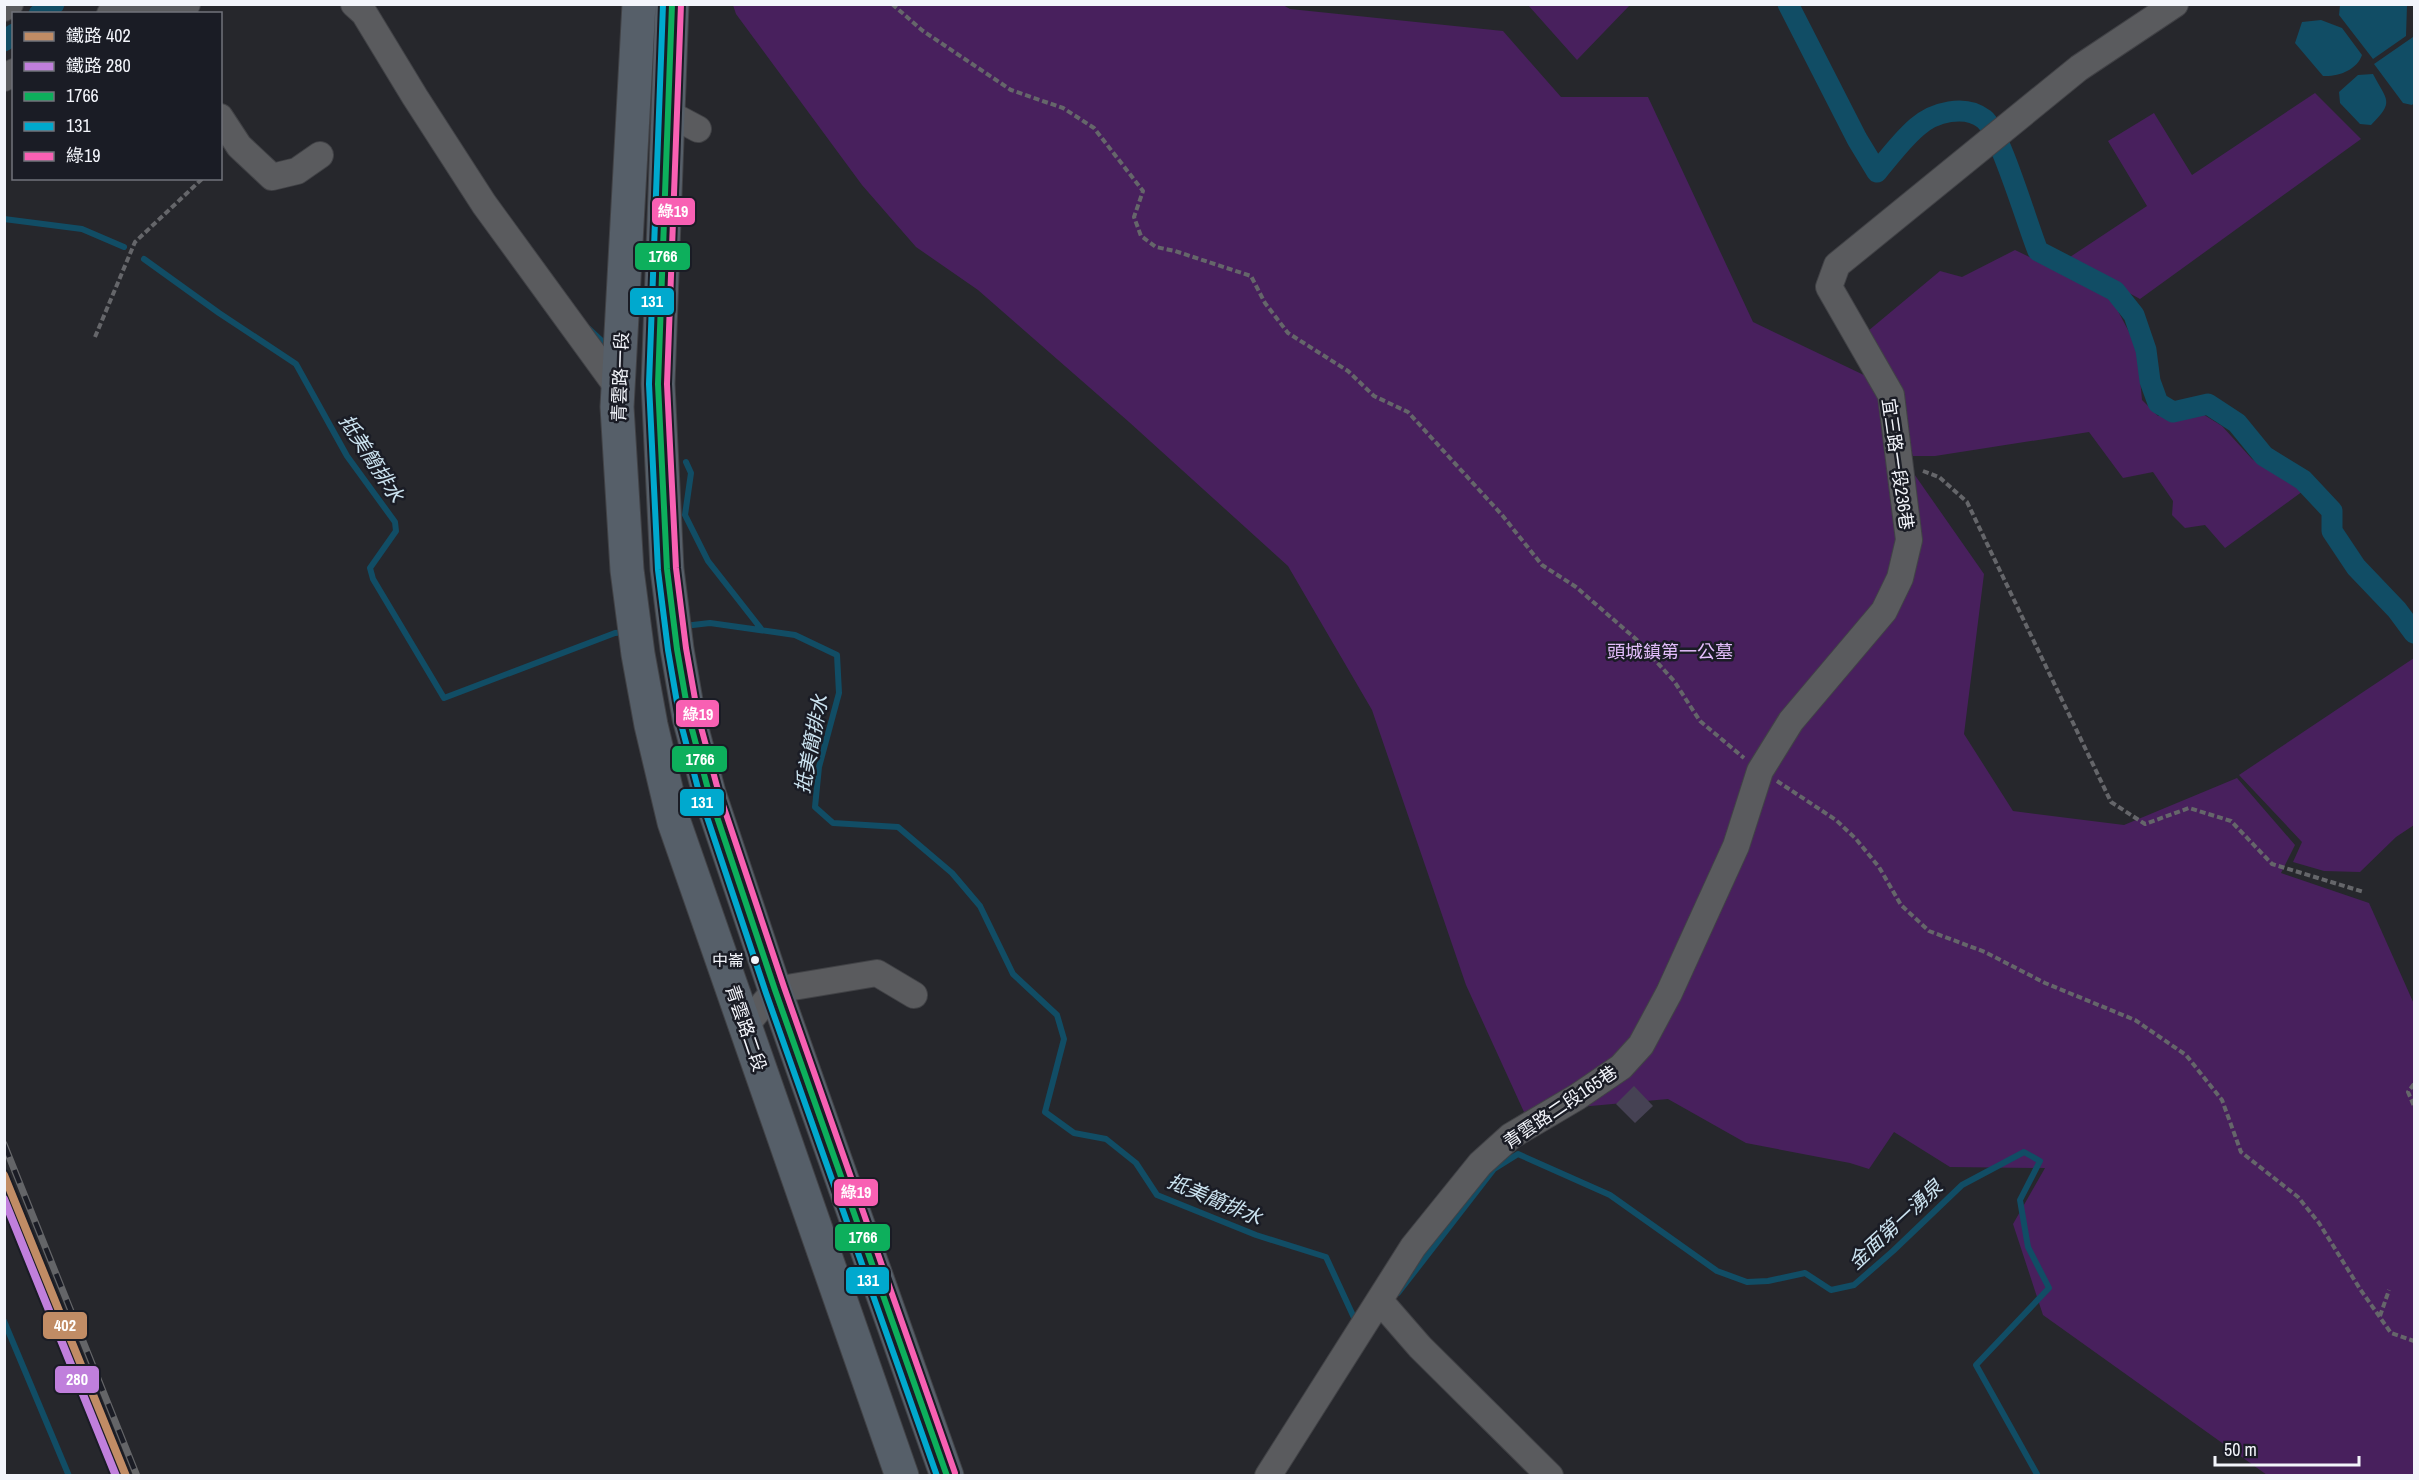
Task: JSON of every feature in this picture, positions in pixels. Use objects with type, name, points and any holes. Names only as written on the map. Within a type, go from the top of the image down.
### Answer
[{"type":"main road","name":"青雲路一段","points":[[627,570],[617,407],[639,4]]},
{"type":"main road","points":[[672,4],[658,384],[667,569],[677,649],[689,717],[709,793],[775,990],[947,1476]]},
{"type":"main road","name":"青雲路二段","points":[[627,570],[638,654],[651,725],[674,822],[902,1476]]},
{"type":"lane","points":[[4,8],[10,4]]},
{"type":"lane","points":[[354,4],[364,13],[484,204],[618,388]]},
{"type":"lane","name":"宜三路一段236巷","points":[[1760,771],[1791,721],[1884,611],[1900,578],[1909,540],[1891,395],[1829,287],[1837,265],[2079,68],[2175,4]]},
{"type":"lane","points":[[116,12],[125,9],[145,9],[155,12]]},
{"type":"lane","points":[[668,113],[698,129]]},
{"type":"lane","points":[[222,120],[239,146],[272,177],[297,171],[320,155]]},
{"type":"lane","name":"青雲路二段165巷","points":[[1268,1476],[1413,1247],[1480,1164],[1511,1136],[1577,1097],[1621,1067],[1641,1045],[1669,993],[1736,846],[1760,771]]},
{"type":"lane","points":[[745,1026],[775,990],[877,973],[914,995]]},
{"type":"lane","points":[[1380,1301],[1441,1369],[1550,1476]]},
{"type":"path","points":[[892,4],[923,31],[1011,90],[1063,108],[1095,128],[1143,191],[1134,217],[1141,236],[1156,247],[1175,250],[1251,276],[1266,303],[1288,333],[1348,371],[1374,396],[1408,412],[1502,515],[1542,565],[1576,587],[1637,640],[1674,681],[1700,721],[1760,771],[1812,803],[1856,839],[1879,867],[1901,905],[1929,931],[1985,952],[2044,983],[2135,1020],[2186,1055],[2222,1100],[2241,1152],[2298,1197],[2319,1223],[2360,1289],[2391,1333],[2415,1341]]},
{"type":"path","points":[[95,337],[135,242],[201,180]]},
{"type":"path","points":[[1900,462],[1939,477],[1967,502],[2111,802],[2145,824],[2189,808],[2231,821],[2271,864],[2364,892]]},
{"type":"path","points":[[2415,1084],[2408,1092],[2415,1106]]},
{"type":"path","points":[[2380,1317],[2389,1290]]},
{"type":"green space","name":"頭城鎮第一公墓","points":[[733,5],[1283,5],[1290,9],[1503,31],[1561,97],[1648,97],[1753,322],[1868,377],[1912,471],[1984,574],[1964,734],[2013,811],[2124,825],[2237,778],[2295,845],[2281,873],[2369,903],[2414,1004],[2414,1475],[2267,1475],[2043,1315],[2013,1224],[2045,1168],[1950,1167],[1894,1132],[1869,1169],[1850,1163],[1746,1143],[1668,1099],[1524,1112],[1466,985],[1372,710],[1288,566],[1129,422],[978,290],[916,247],[862,185],[736,14]]},
{"type":"green space","points":[[1528,5],[1630,5],[1577,60]]},
{"type":"green space","points":[[2315,93],[2361,139],[2140,299],[2067,259],[2147,206],[2108,141],[2154,113],[2192,175]]},
{"type":"green space","points":[[2015,250],[2110,296],[2137,347],[2142,400],[2158,416],[2201,413],[2222,426],[2252,459],[2303,491],[2225,548],[2205,525],[2185,528],[2172,515],[2173,501],[2153,472],[2123,478],[2089,432],[1935,456],[1913,456],[1868,331],[1940,271],[1962,277]]},
{"type":"green space","points":[[2414,658],[2414,825],[2396,837],[2360,872],[2324,871],[2293,862],[2302,842],[2239,775]]},
{"type":"water","points":[[2340,5],[2407,5],[2406,36],[2373,59],[2339,15]]},
{"type":"water","points":[[2321,20],[2342,28],[2362,55],[2356,65],[2346,72],[2323,76],[2295,43],[2302,22]]},
{"type":"water","points":[[2413,37],[2414,103],[2412,105],[2403,103],[2374,64]]},
{"type":"water","points":[[2373,74],[2385,96],[2386,105],[2371,125],[2360,124],[2340,103],[2339,92],[2358,75]]},
{"type":"building","points":[[1634,1086],[1653,1106],[1635,1123],[1616,1104]]},
{"type":"waterway","points":[[42,12],[54,4]]},
{"type":"waterway","points":[[1788,4],[1857,139],[1877,172],[1911,132],[1932,117],[1959,111],[1976,114],[1984,119],[1998,141],[2038,251],[2115,291],[2134,315],[2146,350],[2150,381],[2158,403],[2173,412],[2208,404],[2237,423],[2264,456],[2303,480],[2332,511],[2332,531],[2356,567],[2397,610],[2414,633]]},
{"type":"waterway","points":[[4,41],[12,35]]},
{"type":"waterway","name":"抵美簡排水","points":[[4,219],[82,229],[124,247]]},
{"type":"waterway","name":"抵美簡排水","points":[[144,259],[219,313],[296,364],[347,456],[395,522],[396,531],[370,568],[373,579],[444,698],[615,633],[626,632]]},
{"type":"waterway","points":[[589,329],[604,343]]},
{"type":"waterway","points":[[686,462],[691,473],[685,515],[708,561],[762,630]]},
{"type":"waterway","name":"抵美簡排水","points":[[684,626],[710,623],[795,635],[837,655],[839,693],[819,767],[815,807],[833,823],[898,827],[952,873],[980,906],[1013,974],[1057,1015],[1064,1039],[1045,1112],[1074,1133],[1106,1139],[1136,1163],[1157,1195],[1256,1235],[1326,1257],[1356,1322]]},
{"type":"waterway","name":"金面第一湧泉","points":[[1398,1293],[1494,1169],[1518,1154],[1610,1195],[1717,1271],[1747,1282],[1768,1281],[1805,1273],[1831,1290],[1854,1285],[1962,1185],[2024,1152],[2040,1161],[2020,1200],[2028,1247],[2049,1288],[1976,1365],[2038,1476]]},
{"type":"waterway","points":[[4,1321],[69,1476]]},
{"type":"railway","points":[[4,1144],[137,1476]]},
{"type":"rail line","name":"402","points":[[4,1175],[126,1476]]},
{"type":"rail line","name":"280","points":[[4,1199],[116,1476]]},
{"type":"transit line","name":"131","points":[[663,4],[649,384],[658,570],[680,720],[700,796],[766,993],[937,1476]]},
{"type":"transit line","name":"1766","points":[[672,4],[658,384],[667,569],[689,718],[709,793],[775,990],[947,1476]]},
{"type":"transit line","name":"綠19","points":[[681,4],[667,384],[676,568],[686,648],[698,716],[718,790],[784,987],[955,1473]]},
{"type":"place","name":"中崙","points":[[755,960]]}]
